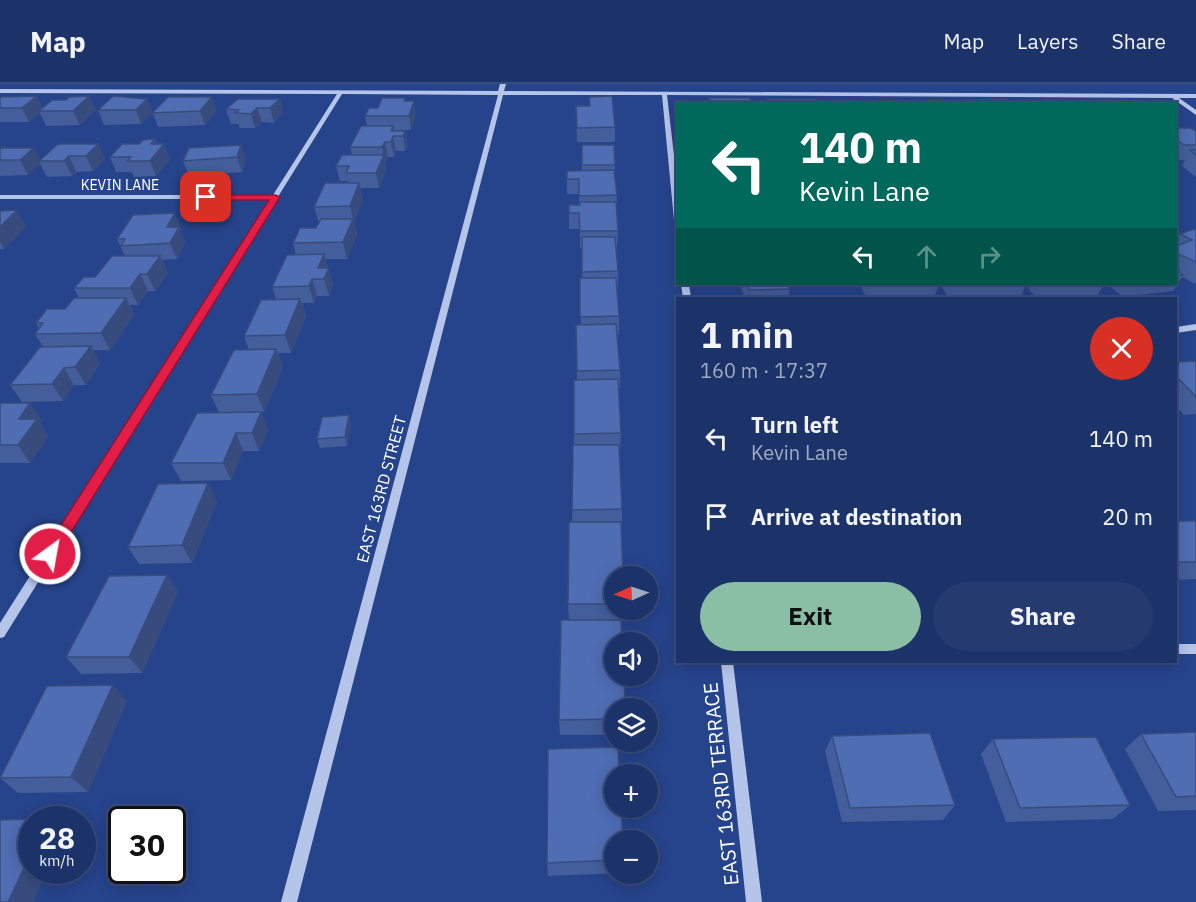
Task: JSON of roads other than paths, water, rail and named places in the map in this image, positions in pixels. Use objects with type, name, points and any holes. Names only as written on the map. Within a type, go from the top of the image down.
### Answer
[{"type":"street","points":[[0,91],[341,92],[502,88],[664,93],[1196,96]]},
{"type":"street","name":"EAST 163RD STREET","points":[[289,902],[502,88]]},
{"type":"street","points":[[0,633],[341,92]]},
{"type":"street","points":[[664,93],[676,202]]},
{"type":"street","points":[[904,94],[910,102]]},
{"type":"street","points":[[1173,96],[1196,113]]},
{"type":"street","name":"KEVIN LANE","points":[[0,197],[275,197]]},
{"type":"street","points":[[1177,330],[1196,327]]},
{"type":"street","points":[[1177,649],[1196,649]]},
{"type":"street","name":"EAST 163RD TERRACE","points":[[727,663],[754,902]]}]
